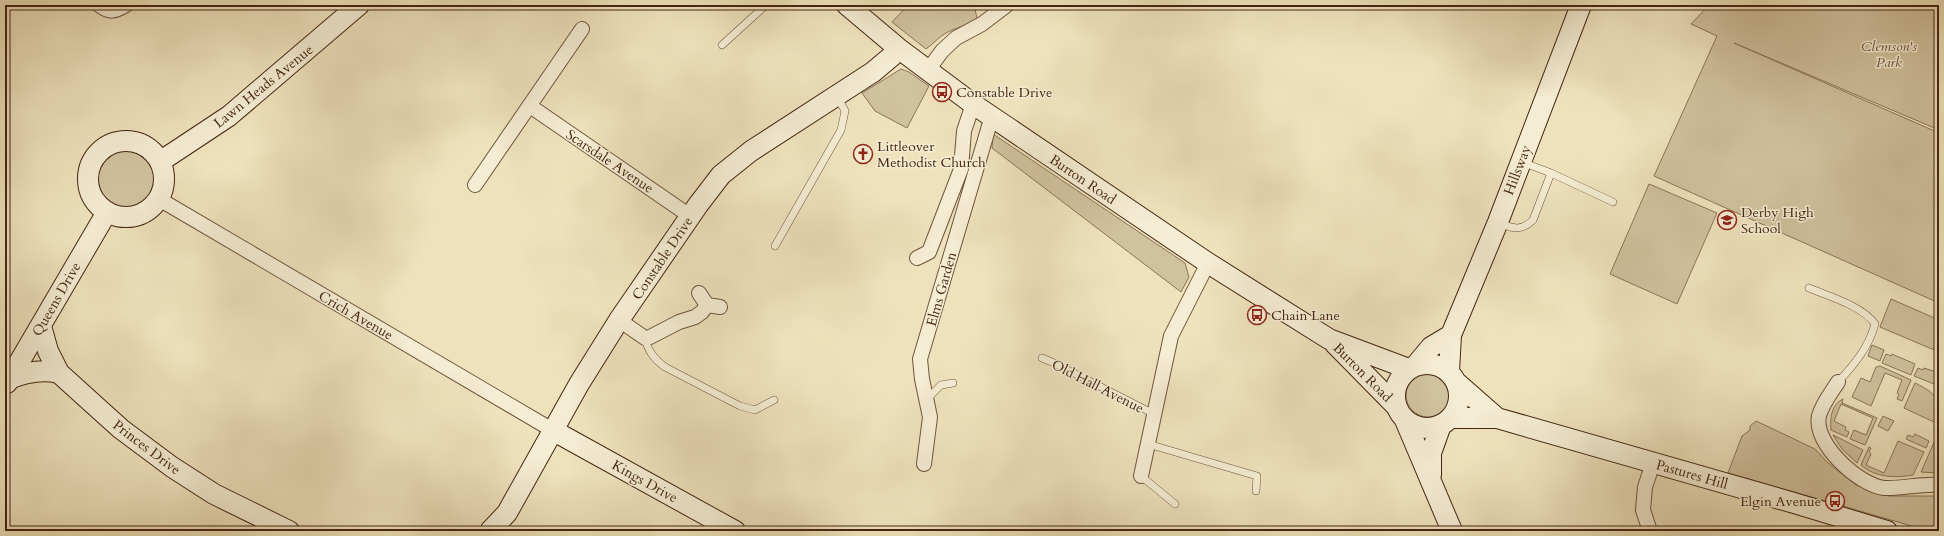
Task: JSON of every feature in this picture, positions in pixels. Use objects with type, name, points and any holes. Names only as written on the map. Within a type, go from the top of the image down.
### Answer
[{"type":"street","points":[[104,8],[120,9],[126,5]]},
{"type":"street","name":"Lawn Heads Avenue","points":[[161,161],[229,116],[359,5]]},
{"type":"street","name":"Burton Road","points":[[847,5],[898,48],[973,104],[1208,263],[1329,339],[1401,413]]},
{"type":"street","points":[[928,70],[942,51],[956,38],[982,24],[1007,5]]},
{"type":"street","name":"Hillsway","points":[[1453,377],[1451,335],[1498,222],[1581,5]]},
{"type":"street","points":[[475,185],[582,29]]},
{"type":"street","name":"Constable Drive","points":[[492,530],[507,513],[579,384],[619,320],[690,216],[721,174],[737,161],[873,72],[892,56],[898,48]]},
{"type":"street","points":[[917,258],[929,252],[955,189],[961,169],[964,131],[973,104]]},
{"type":"street","name":"Scarsdale Avenue","points":[[530,106],[690,216]]},
{"type":"street","name":"Elms Garden","points":[[924,464],[930,428],[930,417],[920,359],[992,116]]},
{"type":"street","points":[[130,141],[147,146],[157,154],[161,161],[165,180],[159,199],[150,209],[133,217],[118,217],[108,212],[98,204],[92,196],[87,179],[90,164],[101,151],[114,144],[130,141]]},
{"type":"street","name":"Crich Avenue","points":[[159,199],[554,431]]},
{"type":"street","name":"Queens Drive","points":[[7,382],[108,212]]},
{"type":"street","name":"Old Hall Avenue","points":[[1141,476],[1171,336],[1208,263]]},
{"type":"street","points":[[619,320],[644,338],[655,335],[680,322],[695,317],[702,312],[709,302]]},
{"type":"street","points":[[41,326],[48,350],[59,373]]},
{"type":"street","points":[[1413,367],[1431,347],[1451,335]]},
{"type":"street","name":"Burton Road","points":[[1329,339],[1413,367]]},
{"type":"street","points":[[1431,480],[1431,453],[1446,422],[1457,407],[1459,394],[1453,377],[1438,365],[1426,363],[1413,367],[1403,373],[1397,383],[1394,394],[1452,531]]},
{"type":"street","points":[[7,382],[30,372],[46,371],[59,373]]},
{"type":"street","name":"Princes Drive","points":[[59,373],[121,429],[172,467],[214,494],[289,531]]},
{"type":"street","name":"Pastures Hill","points":[[1453,377],[1497,418]]},
{"type":"street","points":[[1838,382],[1827,399],[1819,417],[1820,431],[1833,454],[1852,472],[1882,488],[1939,485]]},
{"type":"street","points":[[1401,413],[1423,428],[1446,422]]},
{"type":"street","name":"Pastures Hill","points":[[1446,422],[1497,418],[1887,531]]},
{"type":"street","name":"Kings Drive","points":[[554,431],[736,531]]},
{"type":"street","points":[[1650,531],[1642,510],[1645,487],[1652,463]]},
{"type":"lane","points":[[722,44],[766,5]]},
{"type":"lane","points":[[775,246],[841,130],[845,111],[837,95]]},
{"type":"lane","points":[[1521,161],[1551,173],[1613,202]]},
{"type":"lane","points":[[1498,222],[1512,228],[1521,229],[1533,220],[1551,173]]},
{"type":"lane","points":[[1809,288],[1856,308],[1870,317],[1875,324],[1873,333],[1857,361],[1838,382]]},
{"type":"lane","points":[[644,338],[648,348],[657,361],[665,367],[740,406],[755,410],[774,400]]},
{"type":"lane","name":"Old Hall Avenue","points":[[1042,358],[1054,362],[1154,414]]},
{"type":"lane","points":[[926,400],[941,385],[953,383]]},
{"type":"lane","points":[[1148,444],[1257,476],[1256,491]]},
{"type":"lane","points":[[1141,476],[1175,504]]},
{"type":"green space","points":[[908,5],[974,5],[977,18],[941,36],[926,49],[892,22]]},
{"type":"green space","name":"Clemson's Park","points":[[1709,5],[1939,5],[1939,130],[1734,43],[1939,133],[1939,303],[1654,176],[1717,36],[1691,24]]},
{"type":"green space","points":[[901,69],[909,72],[929,86],[907,128],[875,111],[862,93]]},
{"type":"green space","points":[[993,134],[1185,263],[1189,277],[1181,292],[992,148]]},
{"type":"green space","points":[[127,148],[139,150],[149,157],[156,167],[158,179],[156,191],[149,201],[139,208],[127,210],[115,208],[105,201],[98,191],[96,179],[98,167],[105,157],[115,150]]},
{"type":"green space","points":[[1649,184],[1717,213],[1677,304],[1610,274]]},
{"type":"green space","points":[[1891,299],[1939,320],[1939,352],[1880,327]]},
{"type":"green space","points":[[1872,345],[1884,350],[1880,361],[1868,356]]},
{"type":"green space","points":[[1886,354],[1891,356],[1892,354],[1915,364],[1911,375],[1882,363]]},
{"type":"green space","points":[[1880,366],[1911,380],[1902,401],[1897,399],[1899,394],[1897,393],[1902,380],[1885,373],[1871,406],[1852,397],[1861,378],[1870,382],[1876,367]]},
{"type":"green space","points":[[1939,366],[1939,386],[1914,376],[1918,368],[1923,370],[1924,368],[1936,372]]},
{"type":"green space","points":[[1428,373],[1440,377],[1446,383],[1450,395],[1446,407],[1440,413],[1428,417],[1416,413],[1410,407],[1406,395],[1410,383],[1416,377]]},
{"type":"green space","points":[[1915,383],[1927,390],[1936,398],[1939,408],[1936,423],[1904,408]]},
{"type":"green space","points":[[1843,399],[1842,403],[1877,418],[1865,445],[1850,439],[1854,430],[1866,435],[1873,418],[1841,404],[1834,421],[1846,427],[1845,430],[1849,432],[1847,437],[1831,430],[1832,412],[1836,405]]},
{"type":"green space","points":[[1883,416],[1894,421],[1888,431],[1878,426]]},
{"type":"green space","points":[[1756,421],[1815,449],[1828,463],[1856,485],[1888,496],[1939,496],[1939,531],[1929,531],[1728,473],[1742,436],[1750,430],[1750,426]]},
{"type":"green space","points":[[1939,431],[1939,473],[1921,472]]},
{"type":"green space","points":[[1915,434],[1929,441],[1926,448],[1906,439],[1908,435],[1913,437]]},
{"type":"green space","points":[[1833,435],[1863,450],[1857,463],[1842,449]]},
{"type":"green space","points":[[1898,441],[1924,452],[1913,475],[1893,477],[1879,475],[1861,465],[1869,447],[1871,448],[1869,452],[1871,454],[1866,465],[1884,473]]},
{"type":"place","name":"Constable Drive","points":[[942,92]]},
{"type":"place","name":"Littleover Methodist Church","points":[[863,154]]},
{"type":"place","name":"Derby High School","points":[[1727,220]]},
{"type":"place","name":"Chain Lane","points":[[1257,315]]},
{"type":"place","name":"Elgin Avenue","points":[[1835,501]]}]
